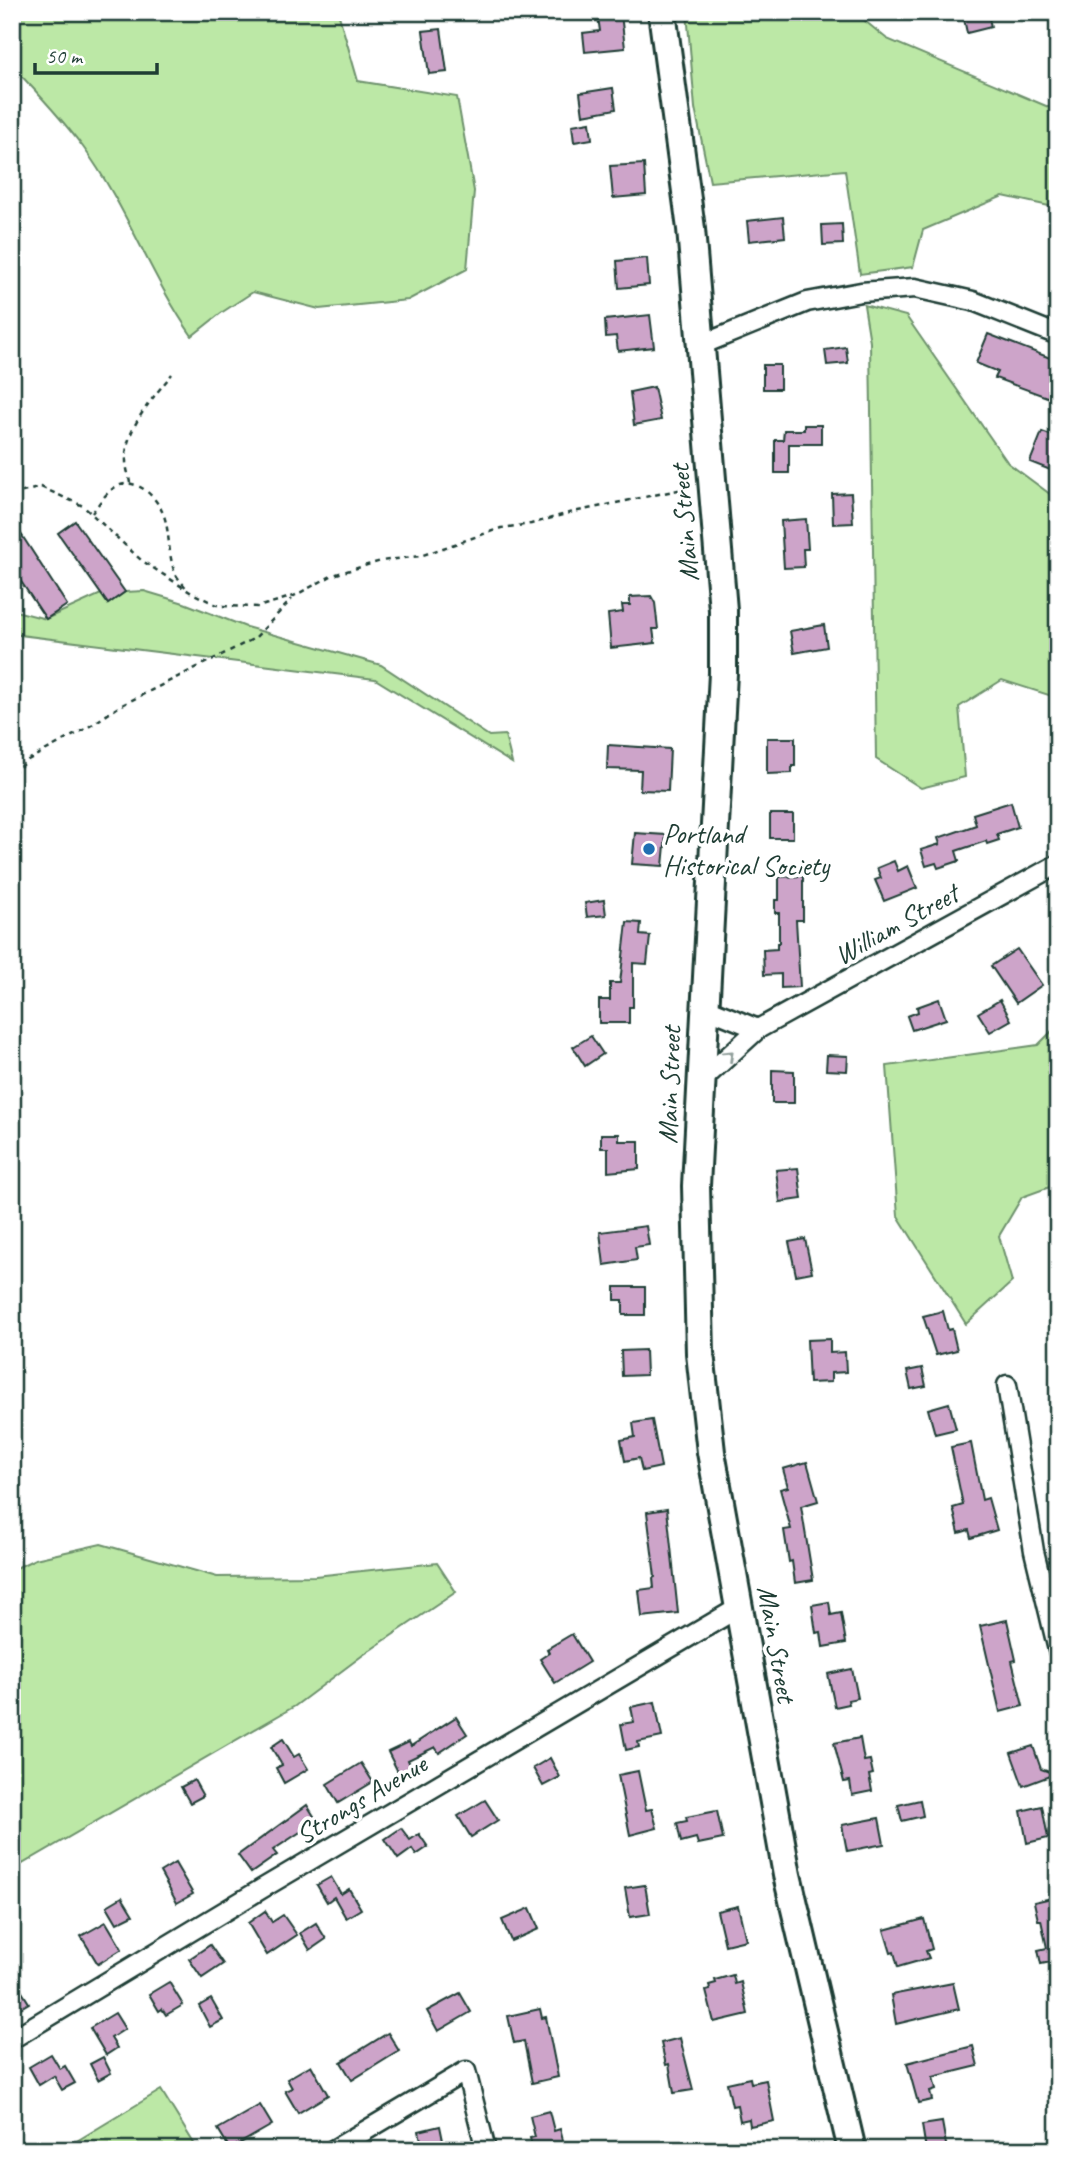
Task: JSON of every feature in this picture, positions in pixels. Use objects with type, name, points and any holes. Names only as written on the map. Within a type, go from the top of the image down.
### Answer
[{"type":"main road","name":"Main Street","points":[[662,12],[691,229],[723,610],[723,673],[696,1186],[700,1353],[711,1452],[737,1608],[788,1875],[852,2150]]},
{"type":"street","points":[[701,345],[807,302],[861,292],[915,288],[973,301],[1058,335]]},
{"type":"street","name":"William Street","points":[[700,1082],[758,1029],[1058,864]]},
{"type":"street","points":[[704,1007],[758,1029]]},
{"type":"street","points":[[1007,1385],[1034,1551],[1058,1650]]},
{"type":"street","name":"Strongs Avenue","points":[[12,2039],[737,1608]]},
{"type":"street","points":[[333,2150],[466,2071],[486,2150]]},
{"type":"path","points":[[130,483],[126,460],[129,438],[149,404],[172,374]]},
{"type":"path","points":[[92,514],[118,485],[130,483],[142,488],[156,501],[165,519],[176,576],[190,592]]},
{"type":"path","points":[[12,495],[41,487],[83,506],[141,561],[190,592],[219,606],[258,607],[294,596],[333,575],[382,561],[420,556],[501,528],[531,524],[569,513],[713,483]]},
{"type":"path","points":[[12,773],[28,760],[87,728],[120,706],[255,638],[294,596]]},
{"type":"green space","points":[[12,12],[338,12],[358,81],[457,97],[474,191],[467,269],[408,300],[319,309],[253,292],[192,336],[163,289],[98,169],[66,126],[12,66]]},
{"type":"green space","points":[[687,12],[854,12],[887,39],[1058,111],[1058,208],[1003,196],[923,230],[913,267],[860,274],[845,170],[710,182],[695,108]]},
{"type":"green space","points":[[864,305],[906,316],[1008,463],[1058,500],[1058,698],[1002,680],[959,707],[965,777],[921,788],[876,759],[870,342]]},
{"type":"green space","points":[[144,591],[246,627],[381,665],[489,736],[505,735],[512,763],[375,679],[12,634],[12,610],[46,619],[101,594],[108,604],[125,592]]},
{"type":"green space","points":[[1058,1025],[1058,1184],[1022,1197],[999,1236],[1012,1282],[966,1324],[898,1216],[887,1066],[1038,1045]]},
{"type":"green space","points":[[101,1544],[217,1577],[315,1576],[437,1563],[456,1592],[363,1655],[295,1706],[12,1870],[12,1570],[35,1559]]},
{"type":"green space","points":[[161,2090],[198,2150],[62,2150]]},
{"type":"building","points":[[988,13],[991,27],[967,33],[964,19]]},
{"type":"building","points":[[621,14],[625,48],[585,52],[583,33],[600,31],[598,17]]},
{"type":"building","points":[[441,29],[447,72],[429,74],[423,31]]},
{"type":"building","points":[[613,88],[616,109],[583,115],[580,93]]},
{"type":"building","points":[[590,122],[592,139],[574,142],[572,125]]},
{"type":"building","points":[[644,164],[646,195],[613,198],[610,166]]},
{"type":"building","points":[[783,217],[785,237],[749,241],[747,221]]},
{"type":"building","points":[[842,224],[843,244],[823,245],[822,225]]},
{"type":"building","points":[[647,258],[649,285],[619,288],[617,261]]},
{"type":"building","points":[[650,315],[654,347],[618,351],[616,336],[606,337],[605,320]]},
{"type":"building","points":[[988,334],[1058,361],[1058,401],[995,378],[998,372],[976,363]]},
{"type":"building","points":[[846,347],[848,363],[827,365],[825,350]]},
{"type":"building","points":[[763,365],[780,365],[780,389],[763,389]]},
{"type":"building","points":[[654,387],[661,420],[634,425],[630,392]]},
{"type":"building","points":[[804,425],[821,425],[821,444],[789,444],[789,473],[775,473],[775,440],[783,440],[784,430],[804,430]]},
{"type":"building","points":[[1042,432],[1058,438],[1058,473],[1030,462]]},
{"type":"building","points":[[851,493],[853,523],[833,524],[832,494]]},
{"type":"building","points":[[806,519],[808,549],[803,549],[804,567],[784,568],[781,521]]},
{"type":"building","points":[[75,521],[125,592],[108,604],[58,533]]},
{"type":"building","points":[[21,534],[67,605],[46,619],[12,568],[12,540]]},
{"type":"building","points":[[651,596],[655,603],[658,629],[653,629],[655,643],[611,648],[608,614],[623,612],[622,605],[630,605],[630,597]]},
{"type":"building","points":[[824,625],[827,647],[794,653],[790,631]]},
{"type":"building","points":[[767,738],[795,738],[795,766],[792,766],[792,773],[767,774]]},
{"type":"building","points":[[608,745],[670,749],[668,791],[640,790],[641,770],[607,769]]},
{"type":"building","points":[[1011,802],[1018,827],[997,834],[999,840],[987,844],[986,841],[956,851],[959,861],[938,868],[936,863],[926,866],[921,850],[940,844],[938,838],[976,825],[973,814]]},
{"type":"building","points":[[770,814],[793,814],[793,838],[770,838]]},
{"type":"building","name":"Portland Historical Society","points":[[635,833],[666,835],[663,866],[632,864]]},
{"type":"building","points":[[894,861],[898,871],[908,866],[917,888],[884,901],[875,880],[881,878],[877,868]]},
{"type":"building","points":[[803,876],[803,920],[796,920],[800,987],[781,988],[781,974],[764,975],[763,950],[777,949],[779,943],[779,913],[775,913],[775,900],[779,900],[779,877]]},
{"type":"building","points":[[604,900],[606,915],[587,917],[585,903]]},
{"type":"building","points":[[627,922],[641,923],[640,935],[650,936],[647,964],[633,963],[633,1007],[629,1007],[629,1023],[599,1023],[599,1000],[610,1000],[610,983],[620,983]]},
{"type":"building","points":[[1017,949],[1042,985],[1016,1003],[991,966]]},
{"type":"building","points":[[939,999],[946,1019],[912,1030],[907,1016],[918,1012],[917,1007]]},
{"type":"building","points":[[1000,1000],[1011,1020],[990,1032],[978,1013]]},
{"type":"building","points":[[591,1036],[603,1054],[585,1066],[573,1047]]},
{"type":"building","points":[[827,1055],[848,1056],[847,1071],[826,1070]]},
{"type":"building","points":[[772,1070],[794,1071],[794,1103],[772,1103]]},
{"type":"building","points":[[601,1134],[619,1134],[619,1141],[639,1141],[639,1169],[608,1172],[608,1148],[601,1148]]},
{"type":"building","points":[[798,1168],[802,1199],[780,1202],[776,1170]]},
{"type":"building","points":[[646,1226],[649,1245],[635,1247],[637,1260],[604,1265],[600,1232]]},
{"type":"building","points":[[805,1239],[812,1272],[796,1275],[789,1242]]},
{"type":"building","points":[[615,1287],[645,1287],[645,1315],[623,1315],[623,1300],[615,1300]]},
{"type":"building","points":[[943,1311],[948,1330],[952,1329],[957,1350],[936,1355],[923,1316]]},
{"type":"building","points":[[830,1339],[830,1353],[845,1352],[846,1372],[831,1373],[831,1382],[809,1383],[807,1340]]},
{"type":"building","points":[[645,1350],[646,1375],[622,1376],[621,1351]]},
{"type":"building","points":[[922,1368],[926,1386],[911,1389],[907,1371]]},
{"type":"building","points":[[949,1403],[956,1429],[935,1434],[928,1409]]},
{"type":"building","points":[[652,1420],[661,1467],[642,1471],[639,1458],[625,1461],[621,1440],[635,1437],[633,1423]]},
{"type":"building","points":[[971,1443],[982,1500],[988,1498],[997,1530],[971,1538],[969,1530],[959,1533],[953,1508],[963,1505],[951,1447]]},
{"type":"building","points":[[807,1462],[818,1501],[801,1506],[813,1580],[795,1583],[784,1530],[791,1529],[780,1489],[788,1487],[783,1469]]},
{"type":"building","points":[[667,1509],[678,1613],[642,1617],[639,1590],[654,1588],[655,1577],[647,1512]]},
{"type":"building","points":[[829,1602],[831,1615],[841,1613],[846,1643],[823,1647],[821,1632],[816,1633],[812,1605]]},
{"type":"building","points":[[1007,1620],[1016,1660],[1012,1661],[1023,1706],[1000,1712],[980,1626]]},
{"type":"building","points":[[572,1634],[589,1662],[555,1683],[540,1659],[549,1653],[547,1649]]},
{"type":"building","points":[[852,1669],[858,1698],[848,1700],[849,1704],[835,1707],[828,1674]]},
{"type":"building","points":[[655,1702],[662,1737],[638,1742],[639,1747],[626,1750],[621,1724],[634,1722],[631,1707]]},
{"type":"building","points":[[456,1717],[467,1734],[439,1753],[435,1747],[408,1760],[413,1772],[401,1778],[388,1752],[409,1742],[411,1746]]},
{"type":"building","points":[[860,1738],[864,1761],[870,1760],[872,1791],[852,1795],[850,1781],[844,1782],[834,1743]]},
{"type":"building","points":[[283,1739],[294,1757],[299,1754],[308,1769],[284,1783],[276,1768],[282,1765],[271,1747]]},
{"type":"building","points":[[1033,1746],[1041,1769],[1055,1774],[1023,1786],[1011,1753]]},
{"type":"building","points":[[550,1758],[560,1777],[543,1786],[533,1768]]},
{"type":"building","points":[[361,1763],[373,1782],[338,1803],[327,1784]]},
{"type":"building","points":[[638,1771],[646,1810],[652,1809],[657,1828],[630,1835],[618,1775]]},
{"type":"building","points":[[194,1780],[203,1796],[190,1803],[181,1787]]},
{"type":"building","points":[[485,1800],[498,1820],[471,1837],[458,1816]]},
{"type":"building","points":[[920,1800],[923,1816],[902,1821],[898,1805]]},
{"type":"building","points":[[307,1805],[317,1821],[273,1850],[277,1855],[251,1873],[238,1855]]},
{"type":"building","points":[[1042,1806],[1048,1838],[1027,1843],[1021,1811]]},
{"type":"building","points":[[717,1811],[723,1839],[698,1844],[696,1838],[681,1842],[677,1823],[687,1821],[686,1817]]},
{"type":"building","points":[[879,1818],[884,1844],[847,1851],[842,1825]]},
{"type":"building","points":[[401,1828],[410,1840],[419,1834],[428,1847],[416,1855],[412,1849],[398,1859],[385,1839]]},
{"type":"building","points":[[175,1863],[193,1894],[177,1903],[160,1872]]},
{"type":"building","points":[[331,1877],[341,1894],[349,1889],[361,1909],[346,1918],[334,1897],[327,1902],[317,1885]]},
{"type":"building","points":[[645,1885],[650,1914],[630,1917],[625,1888]]},
{"type":"building","points":[[122,1897],[133,1915],[117,1923],[107,1906]]},
{"type":"building","points":[[1056,1897],[1058,1969],[1052,1969],[1051,1962],[1041,1964],[1038,1950],[1047,1948],[1034,1902]]},
{"type":"building","points":[[738,1906],[746,1940],[725,1945],[717,1911]]},
{"type":"building","points":[[530,1908],[539,1929],[511,1941],[502,1920]]},
{"type":"building","points":[[265,1911],[272,1922],[283,1915],[297,1935],[267,1955],[248,1923]]},
{"type":"building","points":[[924,1919],[932,1949],[926,1951],[929,1958],[898,1967],[884,1930]]},
{"type":"building","points":[[106,1922],[122,1949],[98,1964],[81,1936]]},
{"type":"building","points":[[316,1923],[326,1939],[310,1950],[300,1933]]},
{"type":"building","points":[[210,1945],[223,1964],[202,1978],[189,1959]]},
{"type":"building","points":[[733,1975],[735,1984],[741,1982],[748,2014],[714,2022],[706,1991],[710,1990],[709,1985],[716,1983],[715,1980]]},
{"type":"building","points":[[12,1976],[29,2003],[12,2013]]},
{"type":"building","points":[[169,1982],[183,2005],[166,2015],[162,2009],[159,2011],[149,1994]]},
{"type":"building","points":[[953,1983],[959,2009],[896,2024],[891,1995]]},
{"type":"building","points":[[460,1993],[471,2012],[438,2031],[427,2011]]},
{"type":"building","points":[[211,1999],[223,2020],[210,2027],[199,2006]]},
{"type":"building","points":[[540,2009],[542,2018],[546,2017],[558,2077],[532,2083],[524,2041],[514,2043],[508,2016]]},
{"type":"building","points":[[115,2013],[125,2029],[111,2038],[117,2048],[106,2055],[90,2028]]},
{"type":"building","points":[[388,2033],[399,2051],[352,2080],[341,2062]]},
{"type":"building","points":[[680,2038],[693,2090],[674,2093],[669,2064],[666,2065],[661,2043]]},
{"type":"building","points":[[973,2046],[978,2066],[933,2077],[936,2089],[930,2091],[932,2100],[918,2103],[907,2063]]},
{"type":"building","points":[[51,2054],[60,2069],[65,2066],[75,2083],[62,2090],[54,2076],[39,2085],[29,2067]]},
{"type":"building","points":[[103,2057],[111,2073],[98,2080],[90,2064]]},
{"type":"building","points":[[311,2065],[328,2095],[298,2113],[285,2091],[292,2088],[287,2079]]},
{"type":"building","points":[[750,2078],[751,2083],[766,2080],[774,2121],[750,2126],[749,2119],[740,2121],[737,2105],[732,2106],[727,2083]]},
{"type":"building","points":[[260,2105],[272,2125],[230,2149],[218,2129]]},
{"type":"building","points":[[549,2111],[554,2131],[560,2129],[565,2148],[533,2150],[530,2138],[535,2137],[530,2116]]},
{"type":"building","points":[[942,2122],[947,2150],[926,2150],[922,2125]]},
{"type":"building","points":[[440,2126],[445,2150],[423,2150],[419,2131]]},
{"type":"place","name":"Portland Historical Society","points":[[649,849]]}]
